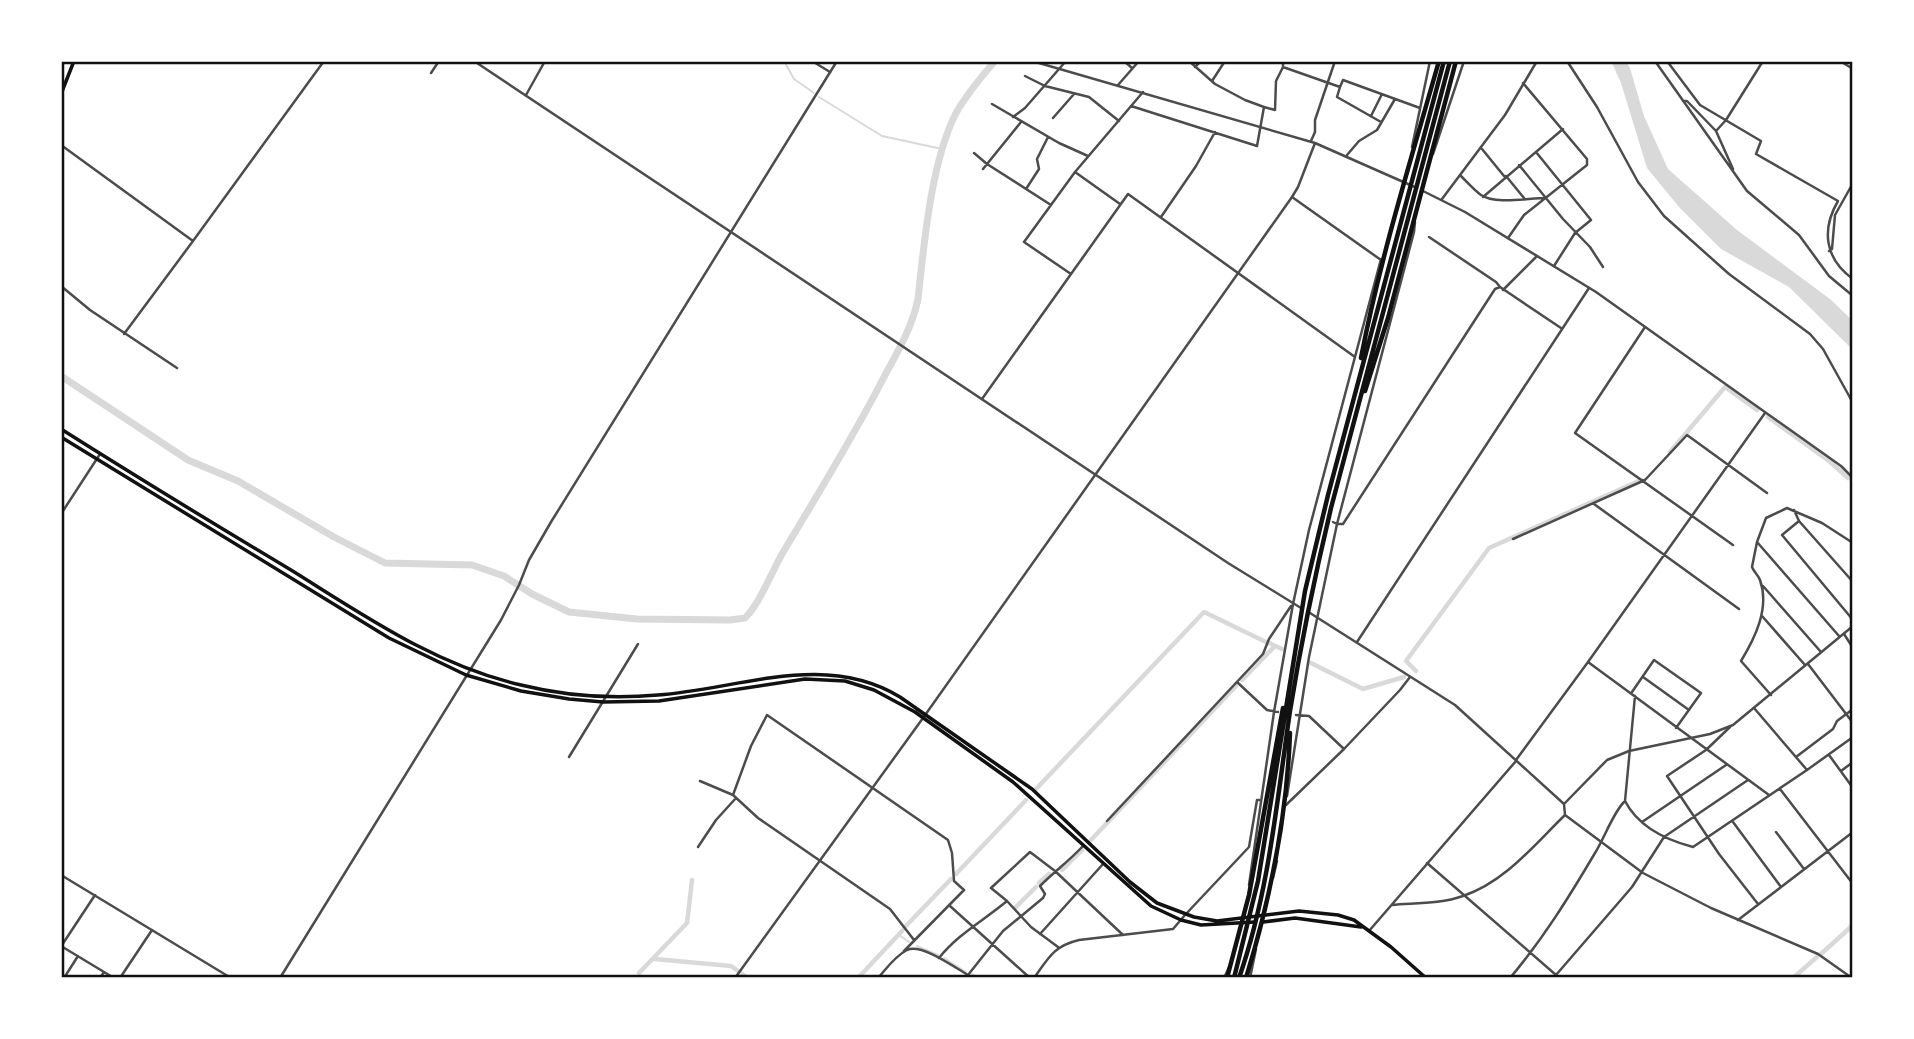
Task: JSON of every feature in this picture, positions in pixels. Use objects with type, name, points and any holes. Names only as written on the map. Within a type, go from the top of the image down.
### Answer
[{"type":"highway","points":[[1402,218],[1405,183],[1438,61]]},
{"type":"highway","points":[[1261,882],[1288,688],[1306,590],[1353,404],[1367,360],[1388,318],[1429,162],[1450,62]]},
{"type":"highway","points":[[1239,978],[1261,882],[1305,630],[1331,508],[1419,154],[1450,62]]},
{"type":"highway","points":[[1402,218],[1425,156],[1450,62]]},
{"type":"highway","points":[[1225,978],[1250,895],[1274,750],[1288,688]]},
{"type":"highway","points":[[1248,978],[1272,880],[1285,785],[1291,708]]},
{"type":"highway","points":[[1234,978],[1242,960]]},
{"type":"main road","points":[[61,94],[74,61]]},
{"type":"main road","points":[[61,429],[99,456],[389,638],[466,675],[521,691],[603,702],[659,701],[771,682],[826,679],[855,684],[891,697],[924,715],[1013,782],[1151,906],[1181,920],[1201,925],[1299,911],[1328,912],[1354,920],[1391,947],[1426,978]]},
{"type":"main road","points":[[61,437],[99,456],[391,633],[469,670],[522,685],[570,694],[606,696],[658,695],[789,674],[822,673],[857,679],[887,689],[1032,789],[1148,897],[1167,908],[1185,915],[1217,920],[1263,921],[1295,918],[1361,927]]},
{"type":"street","points":[[124,334],[324,61]]},
{"type":"street","points":[[431,73],[439,61]]},
{"type":"street","points":[[474,61],[1093,474],[1455,705],[1564,804],[1565,816],[1643,873],[1711,908],[1818,954],[1852,978]]},
{"type":"street","points":[[525,95],[545,61]]},
{"type":"street","points":[[812,61],[830,72]]},
{"type":"street","points":[[280,978],[512,598],[525,569],[570,491],[837,61]]},
{"type":"street","points":[[1032,61],[1313,142],[1442,200],[1589,288],[1841,466],[1853,478]]},
{"type":"street","points":[[1013,117],[1066,61]]},
{"type":"street","points":[[1124,61],[1132,68]]},
{"type":"street","points":[[1118,85],[1139,61]]},
{"type":"street","points":[[1189,61],[1212,81],[1245,100],[1275,110],[1276,81],[1283,61]]},
{"type":"street","points":[[1195,66],[1201,61]]},
{"type":"street","points":[[1212,81],[1225,61]]},
{"type":"street","points":[[734,978],[1292,197],[1313,142],[1315,120],[1335,61]]},
{"type":"street","points":[[1411,161],[1430,61]]},
{"type":"street","points":[[1429,162],[1436,150],[1464,61]]},
{"type":"street","points":[[1442,200],[1505,116],[1537,61]]},
{"type":"street","points":[[1567,61],[1597,107],[1638,182],[1664,216],[1729,274],[1810,334],[1823,349],[1853,403]]},
{"type":"street","points":[[1655,61],[1747,191],[1799,235],[1829,276],[1853,296]]},
{"type":"street","points":[[1667,61],[1700,104],[1761,141],[1756,154],[1838,201],[1830,214],[1829,251],[1837,266],[1853,279]]},
{"type":"street","points":[[1716,131],[1726,120],[1763,61]]},
{"type":"street","points":[[1840,61],[1853,69]]},
{"type":"street","points":[[1283,67],[1340,87]]},
{"type":"street","points":[[62,71],[69,74]]},
{"type":"street","points":[[1025,76],[1045,86],[1089,97],[1119,121]]},
{"type":"street","points":[[1381,122],[1337,97],[1343,80],[1420,108]]},
{"type":"street","points":[[1508,238],[1524,215],[1587,165],[1587,159],[1523,83]]},
{"type":"street","points":[[1071,274],[1024,242],[1075,172],[1143,92]]},
{"type":"street","points":[[1053,118],[1075,93]]},
{"type":"street","points":[[1371,116],[1382,94]]},
{"type":"street","points":[[1347,155],[1359,141],[1377,130],[1395,99]]},
{"type":"street","points":[[1683,101],[1687,101],[1716,131],[1733,171]]},
{"type":"street","points":[[992,104],[1048,137],[1088,156]]},
{"type":"street","points":[[1131,106],[1257,146],[1264,107]]},
{"type":"street","points":[[983,169],[1021,122]]},
{"type":"street","points":[[1483,197],[1563,129]]},
{"type":"street","points":[[1161,217],[1196,166],[1215,132]]},
{"type":"street","points":[[1026,190],[1039,169],[1037,159],[1048,137]]},
{"type":"street","points":[[61,145],[193,241]]},
{"type":"street","points":[[1482,149],[1524,198]]},
{"type":"street","points":[[1536,152],[1591,220],[1575,233],[1554,266]]},
{"type":"street","points":[[975,153],[987,164],[1051,205]]},
{"type":"street","points":[[1519,165],[1575,233],[1590,247],[1603,267]]},
{"type":"street","points":[[1075,172],[1120,204]]},
{"type":"street","points":[[1461,176],[1483,197],[1509,201],[1546,198]]},
{"type":"street","points":[[1829,251],[1832,249],[1835,215],[1853,183]]},
{"type":"street","points":[[982,399],[1128,194],[1355,357]]},
{"type":"street","points":[[1292,197],[1381,260]]},
{"type":"street","points":[[1272,880],[1275,876],[1307,657],[1335,523],[1414,232],[1416,212]]},
{"type":"street","points":[[1250,895],[1249,882],[1293,604],[1392,219],[1402,218]]},
{"type":"street","points":[[1429,237],[1561,328]]},
{"type":"street","points":[[1335,523],[1343,524],[1495,289],[1502,289],[1537,256]]},
{"type":"street","points":[[61,286],[90,310],[177,368]]},
{"type":"street","points":[[1357,642],[1589,288]]},
{"type":"street","points":[[1645,327],[1575,433],[1645,480],[1733,545]]},
{"type":"street","points":[[1368,932],[1516,761],[1765,413]]},
{"type":"street","points":[[1513,539],[1645,480],[1687,435],[1767,492]]},
{"type":"street","points":[[62,512],[99,456]]},
{"type":"street","points":[[1594,504],[1739,609]]},
{"type":"street","points":[[1821,652],[1752,570],[1756,542],[1766,518],[1787,508],[1853,543]]},
{"type":"street","points":[[1794,510],[1799,521],[1853,582]]},
{"type":"street","points":[[1799,521],[1782,535],[1853,620]]},
{"type":"street","points":[[1756,542],[1839,636]]},
{"type":"street","points":[[1762,584],[1762,616],[1753,642],[1741,661],[1771,695]]},
{"type":"street","points":[[1107,821],[1263,654],[1269,639],[1293,604]]},
{"type":"street","points":[[1762,616],[1806,664],[1853,723]]},
{"type":"street","points":[[1758,904],[1667,776],[1706,750],[1853,626]]},
{"type":"street","points":[[1844,634],[1853,648]]},
{"type":"street","points":[[1848,642],[1853,638]]},
{"type":"street","points":[[569,757],[638,645]]},
{"type":"street","points":[[1676,728],[1701,693],[1654,660],[1633,694],[1625,801],[1631,813],[1664,837],[1693,847],[1853,737]]},
{"type":"street","points":[[1588,662],[1769,795]]},
{"type":"street","points":[[1286,805],[1344,750],[1410,676]]},
{"type":"street","points":[[1642,677],[1689,710]]},
{"type":"street","points":[[1237,682],[1267,710],[1276,712]]},
{"type":"street","points":[[1754,708],[1807,770]]},
{"type":"street","points":[[1796,757],[1833,729],[1853,709]]},
{"type":"street","points":[[698,847],[735,797],[751,746],[767,715],[948,840],[952,852],[954,881],[964,890],[878,978]]},
{"type":"street","points":[[1298,715],[1309,716],[1344,750]]},
{"type":"street","points":[[1564,804],[1602,763],[1629,751],[1691,739],[1733,725]]},
{"type":"street","points":[[1829,755],[1853,788]]},
{"type":"street","points":[[1841,771],[1853,762]]},
{"type":"street","points":[[1642,822],[1727,765]]},
{"type":"street","points":[[1427,863],[1556,975],[1643,873],[1664,837],[1748,780]]},
{"type":"street","points":[[700,781],[735,797],[758,818],[890,909],[914,940]]},
{"type":"street","points":[[1780,789],[1853,884]]},
{"type":"street","points":[[950,906],[991,945],[1032,978],[1058,947],[1079,940],[1173,929],[1250,847],[1257,800],[1261,801]]},
{"type":"street","points":[[1510,978],[1531,954],[1569,898],[1616,811],[1625,801]]},
{"type":"street","points":[[1391,905],[1465,896],[1518,864],[1543,835],[1565,816]]},
{"type":"street","points":[[1732,821],[1781,887]]},
{"type":"street","points":[[1776,832],[1804,869]]},
{"type":"street","points":[[1738,919],[1853,832]]},
{"type":"street","points":[[968,975],[1003,931],[1044,898],[1045,894],[1040,886],[1083,846]]},
{"type":"street","points":[[1058,947],[1020,917],[1007,901],[991,888],[1030,852],[1078,891],[1123,935]]},
{"type":"street","points":[[1040,934],[1103,864]]},
{"type":"street","points":[[61,876],[231,978]]},
{"type":"street","points":[[95,895],[61,946],[114,978]]},
{"type":"street","points":[[939,958],[951,943],[971,926],[987,919],[1007,901]]},
{"type":"street","points":[[120,978],[152,930]]},
{"type":"street","points":[[904,951],[913,948],[923,950],[973,978]]},
{"type":"street","points":[[64,978],[78,956]]},
{"type":"street","points":[[100,978],[104,972]]},
{"type":"shaded area","points":[[1611,61],[1626,61],[1630,68],[1644,116],[1668,169],[1737,230],[1830,299],[1853,321],[1853,350],[1789,287],[1721,249],[1679,207],[1647,168],[1621,83]]},
{"type":"waterway","points":[[784,61],[794,79],[814,93]]},
{"type":"waterway","points":[[61,376],[188,460],[238,481],[334,537],[385,563],[472,565],[504,576],[532,594],[569,612],[637,619],[745,618],[756,604],[780,557],[848,442],[908,330],[918,299],[926,229],[940,155],[947,133],[965,99],[995,61]]},
{"type":"waterway","points":[[819,97],[882,136],[942,149]]},
{"type":"waterway","points":[[1670,452],[1725,387],[1757,410]]},
{"type":"waterway","points":[[1768,417],[1848,478]]},
{"type":"waterway","points":[[1416,671],[1406,661],[1489,548],[1641,480]]},
{"type":"waterway","points":[[1036,789],[1204,612],[1266,642]]},
{"type":"waterway","points":[[1269,643],[1282,649]]},
{"type":"waterway","points":[[1242,680],[1275,646]]},
{"type":"waterway","points":[[1311,663],[1363,689],[1404,677]]},
{"type":"waterway","points":[[1091,840],[1236,686]]},
{"type":"waterway","points":[[956,874],[1026,800]]},
{"type":"waterway","points":[[1062,870],[1082,850]]},
{"type":"waterway","points":[[1039,883],[1049,874]]},
{"type":"waterway","points":[[904,928],[951,879]]},
{"type":"waterway","points":[[639,973],[687,923],[692,880]]},
{"type":"waterway","points":[[1016,907],[1036,887]]},
{"type":"waterway","points":[[1821,954],[1853,925]]},
{"type":"waterway","points":[[858,978],[902,931]]},
{"type":"waterway","points":[[899,935],[909,942]]},
{"type":"waterway","points":[[917,946],[938,955]]},
{"type":"waterway","points":[[1793,978],[1817,957]]},
{"type":"waterway","points":[[944,958],[966,972]]},
{"type":"waterway","points":[[655,959],[731,966],[748,978]]},
{"type":"waterway","points":[[972,974],[979,978]]}]
